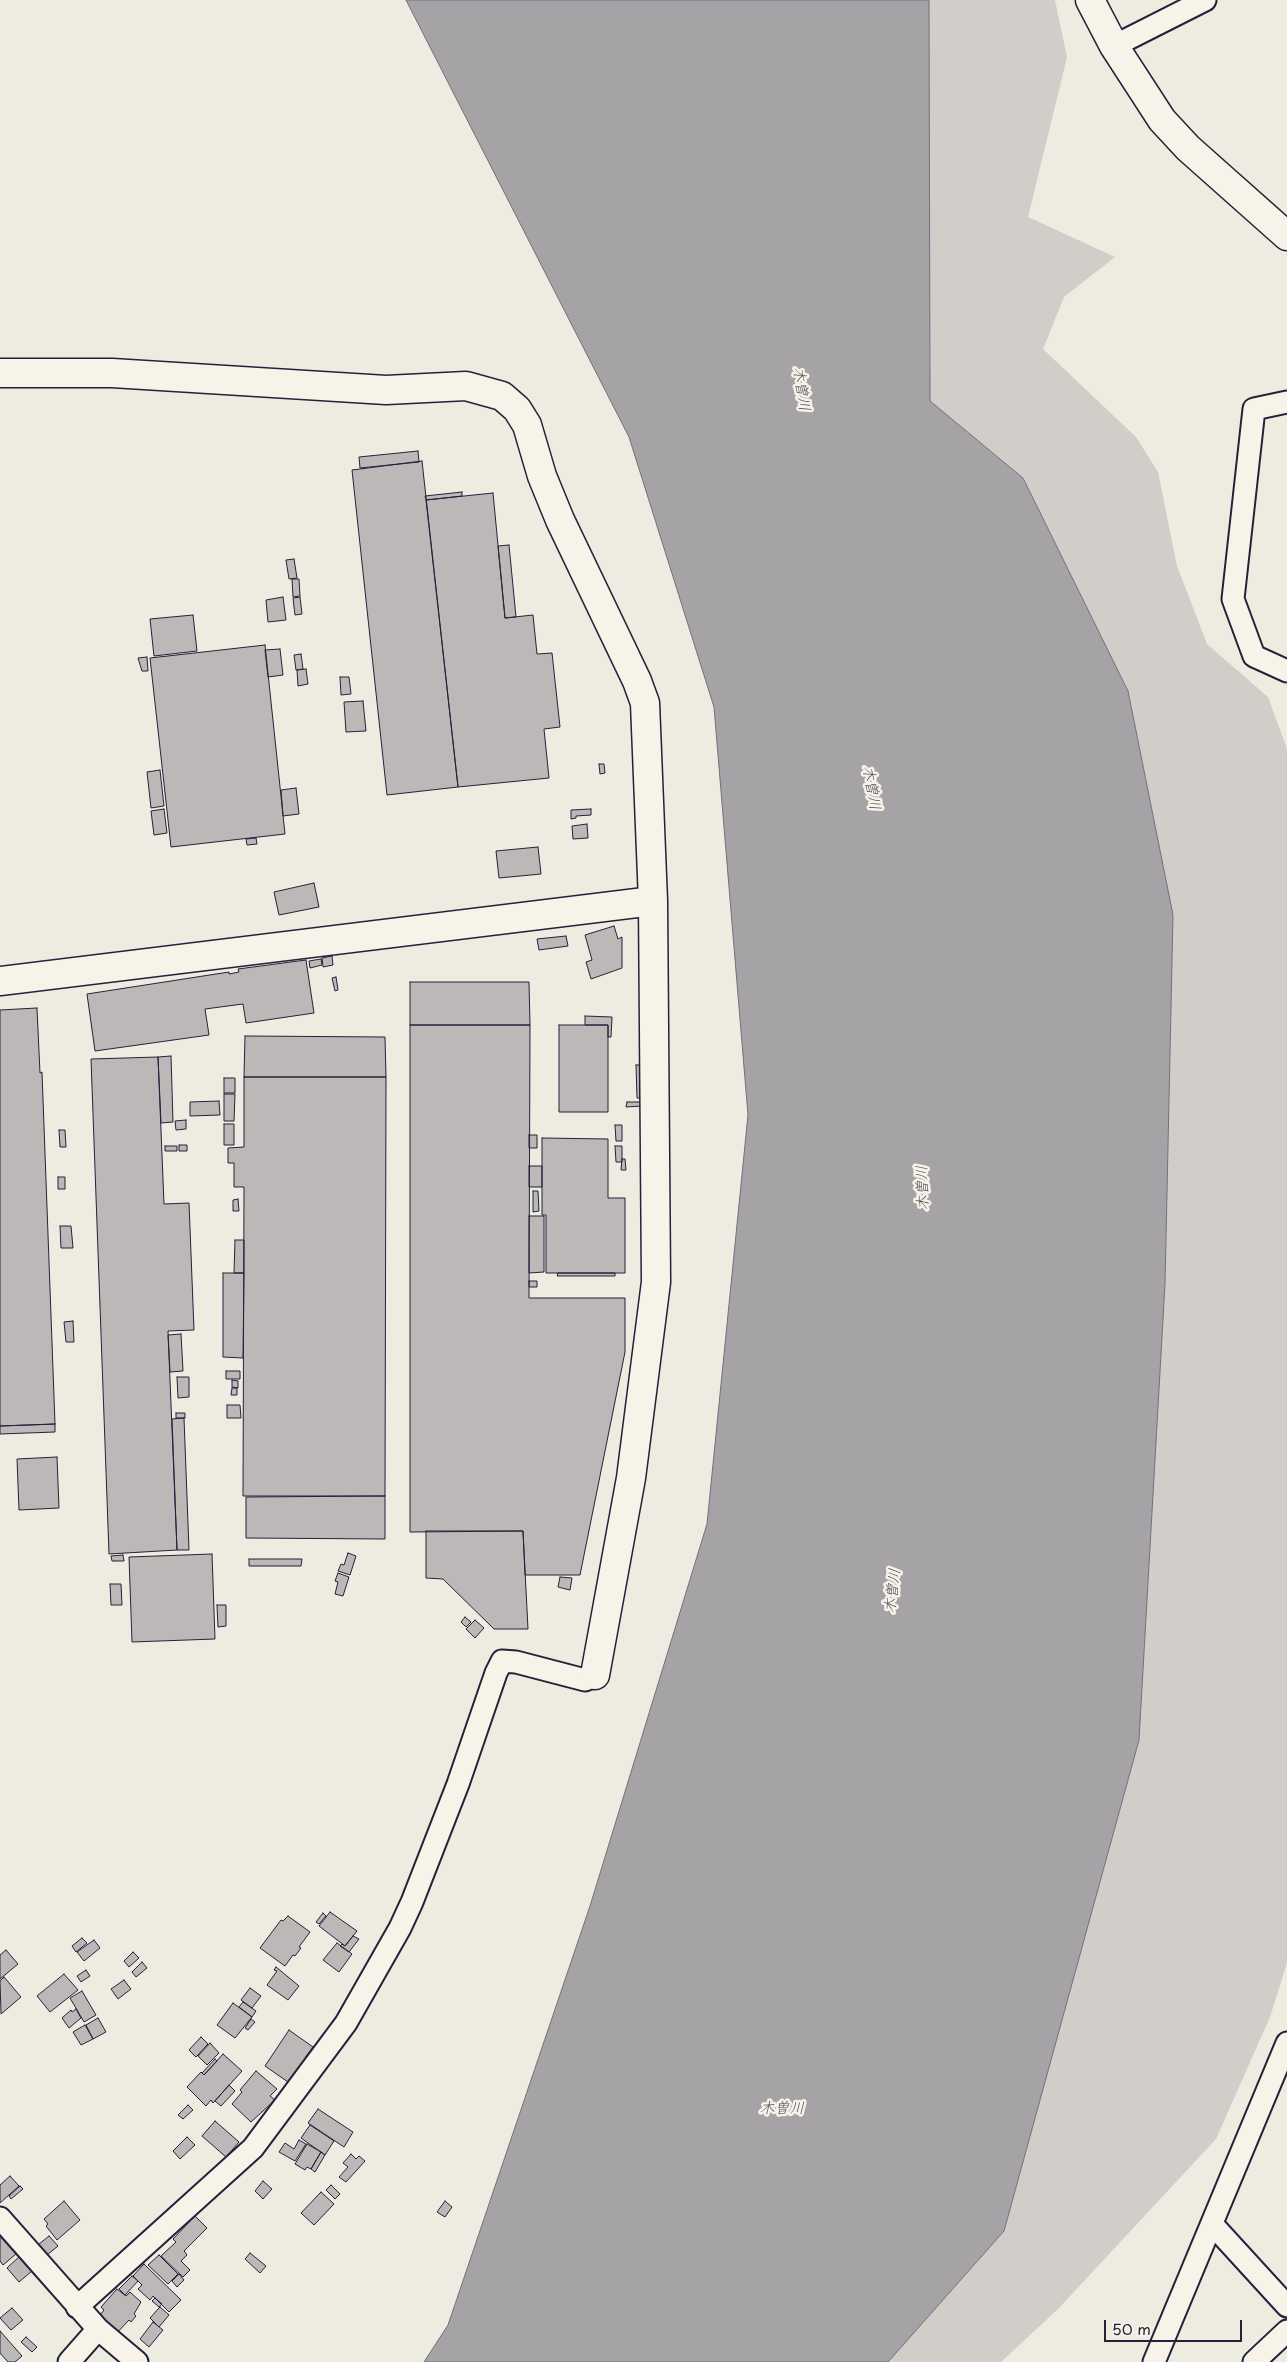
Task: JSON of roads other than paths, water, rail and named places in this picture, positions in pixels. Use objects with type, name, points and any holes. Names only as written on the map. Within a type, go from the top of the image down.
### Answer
[{"type":"street","points":[[1090,0],[1114,46],[1162,120],[1188,148],[1287,236]]},
{"type":"street","points":[[1114,46],[1183,6],[1205,0]]},
{"type":"street","points":[[0,373],[112,373],[386,390],[466,386],[502,396],[517,409],[528,425],[542,476],[560,520],[637,681],[645,704],[653,901],[656,1282],[631,1478],[595,1675],[586,1680],[516,1662],[502,1661],[496,1673],[458,1784],[412,1902],[400,1928],[346,2023],[253,2148],[77,2307]]},
{"type":"street","points":[[1287,402],[1254,409],[1233,599],[1254,656],[1287,671]]},
{"type":"street","points":[[0,981],[653,901]]},
{"type":"street","points":[[1154,2362],[1287,2043]]},
{"type":"street","points":[[0,2218],[77,2307],[98,2329],[137,2362]]},
{"type":"street","points":[[1212,2224],[1287,2306]]},
{"type":"street","points":[[69,2362],[98,2329]]},
{"type":"street","points":[[1254,2362],[1287,2331]]},
{"type":"water","name":"木曽川","points":[[406,0],[929,0],[930,401],[1023,478],[1128,691],[1173,915],[1165,1284],[1139,1740],[1004,2231],[888,2362],[424,2362],[448,2325],[590,1906],[707,1524],[748,1115],[714,707],[629,437]]}]
